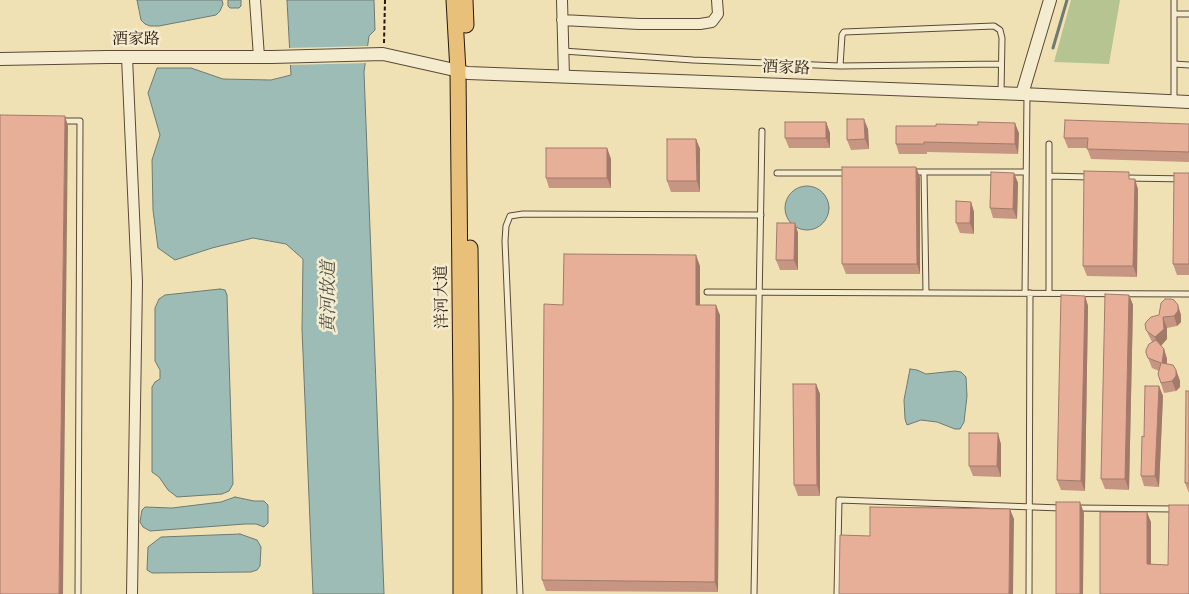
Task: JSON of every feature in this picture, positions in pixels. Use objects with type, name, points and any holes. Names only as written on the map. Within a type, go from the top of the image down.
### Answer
[{"type":"main road","name":"洋河大道","points":[[454,0],[463,72],[474,594]]},
{"type":"main road","name":"洋河大道","points":[[460,594],[465,0]]},
{"type":"street","points":[[255,0],[259,57]]},
{"type":"street","points":[[562,0],[564,77]]},
{"type":"street","points":[[562,20],[639,24],[700,24],[712,22],[718,14],[717,0]]},
{"type":"street","points":[[1024,94],[1050,0]]},
{"type":"street","name":"酒家路","points":[[0,56],[272,57],[383,54],[463,72],[1189,102]]},
{"type":"street","points":[[127,57],[137,282],[132,594]]},
{"type":"lane","points":[[1174,0],[1174,102]]},
{"type":"lane","points":[[1174,14],[1189,14]]},
{"type":"lane","points":[[840,66],[842,35],[844,32],[994,26],[1000,30],[1002,38],[1001,94]]},
{"type":"lane","points":[[563,51],[693,60],[840,66],[1001,64]]},
{"type":"lane","points":[[1174,64],[1189,64]]},
{"type":"lane","points":[[1024,94],[1028,293],[1029,594]]},
{"type":"lane","points":[[50,121],[80,121],[78,594]]},
{"type":"lane","points":[[754,594],[762,131]]},
{"type":"lane","points":[[1049,293],[1050,144]]},
{"type":"lane","points":[[904,172],[1026,172]]},
{"type":"lane","points":[[924,172],[926,292]]},
{"type":"lane","points":[[777,173],[855,173]]},
{"type":"lane","points":[[1049,176],[1099,177]]},
{"type":"lane","points":[[1119,178],[1189,179]]},
{"type":"lane","points":[[520,594],[504,241],[506,226],[510,216],[523,214],[761,215]]},
{"type":"lane","points":[[707,292],[1189,294]]},
{"type":"lane","points":[[837,594],[839,500],[1030,507],[1179,509]]},
{"type":"path","points":[[383,54],[385,0]]},
{"type":"green space","points":[[1071,0],[1120,0],[1109,64],[1054,62]]},
{"type":"water","points":[[137,0],[222,0],[223,4],[216,15],[150,26],[141,20]]},
{"type":"water","points":[[228,0],[241,0],[241,6],[239,8],[230,8]]},
{"type":"water","name":"黄河故道","points":[[287,0],[374,0],[375,30],[369,36],[364,72],[384,594],[313,594],[302,329],[303,259],[286,244],[253,238],[212,248],[175,260],[158,248],[153,210],[152,160],[160,135],[148,93],[157,68],[191,68],[223,79],[271,80],[291,75]]},
{"type":"water","points":[[803,186],[811,186],[823,192],[829,208],[823,224],[811,230],[803,230],[791,224],[785,212],[785,204],[791,192]]},
{"type":"water","points":[[225,290],[227,295],[233,484],[229,491],[222,494],[177,497],[152,472],[152,387],[160,379],[160,370],[155,361],[155,308],[159,299],[165,295]]},
{"type":"water","points":[[910,369],[926,374],[955,371],[961,372],[966,377],[967,396],[964,422],[960,429],[937,422],[921,420],[907,425],[904,400]]},
{"type":"water","points":[[235,497],[264,501],[268,505],[268,523],[264,527],[256,524],[245,524],[150,531],[143,527],[140,522],[142,510],[145,507],[172,508],[221,502]]},
{"type":"water","points":[[240,534],[257,540],[261,547],[260,566],[257,570],[251,572],[152,573],[147,570],[148,547],[161,537]]},
{"type":"pier","points":[[370,46],[368,63],[289,65],[288,48]]},
{"type":"building","points":[[0,115],[65,116],[59,594],[0,594]]},
{"type":"building","points":[[847,119],[864,119],[865,139],[847,140]]},
{"type":"building","points":[[1065,120],[1189,124],[1189,152],[1087,149],[1088,138],[1064,138]]},
{"type":"building","points":[[785,122],[826,122],[826,138],[785,138]]},
{"type":"building","points":[[978,122],[1015,123],[1015,144],[924,142],[924,144],[896,144],[896,126],[936,126],[936,124],[978,125]]},
{"type":"building","points":[[667,139],[696,139],[697,181],[667,181]]},
{"type":"building","points":[[546,148],[607,148],[607,178],[546,178]]},
{"type":"building","points":[[842,167],[916,167],[917,264],[842,264]]},
{"type":"building","points":[[1084,171],[1129,172],[1129,179],[1135,179],[1133,266],[1083,266]]},
{"type":"building","points":[[991,172],[1014,173],[1013,209],[990,208]]},
{"type":"building","points":[[1174,173],[1189,173],[1189,264],[1173,264]]},
{"type":"building","points":[[956,201],[971,202],[970,223],[956,223]]},
{"type":"building","points":[[777,223],[795,223],[794,260],[776,260]]},
{"type":"building","points":[[564,254],[696,255],[696,305],[716,305],[715,582],[542,580],[544,304],[563,305]]},
{"type":"building","points":[[1105,294],[1129,295],[1125,479],[1101,479]]},
{"type":"building","points":[[1061,295],[1085,296],[1081,481],[1057,480]]},
{"type":"building","points":[[1165,299],[1174,300],[1178,305],[1178,311],[1174,316],[1163,317],[1164,329],[1155,337],[1146,330],[1145,324],[1151,317],[1159,315],[1161,303]]},
{"type":"building","points":[[1156,340],[1164,349],[1162,363],[1173,365],[1176,370],[1176,376],[1172,381],[1161,383],[1158,374],[1161,363],[1148,358],[1146,353],[1149,344]]},
{"type":"building","points":[[793,384],[816,384],[817,485],[794,485]]},
{"type":"building","points":[[1145,386],[1159,386],[1155,476],[1141,476]]},
{"type":"building","points":[[1186,391],[1189,391],[1189,483],[1185,483]]},
{"type":"building","points":[[969,433],[998,433],[997,466],[969,466]]},
{"type":"building","points":[[1056,502],[1080,502],[1080,594],[1056,594]]},
{"type":"building","points":[[1169,505],[1189,505],[1189,594],[1100,594],[1100,512],[1147,512],[1147,564],[1168,565]]},
{"type":"building","points":[[870,507],[1010,509],[1009,594],[839,594],[840,535],[870,536]]},
{"type":"waterway","points":[[1053,48],[1067,0]]}]
